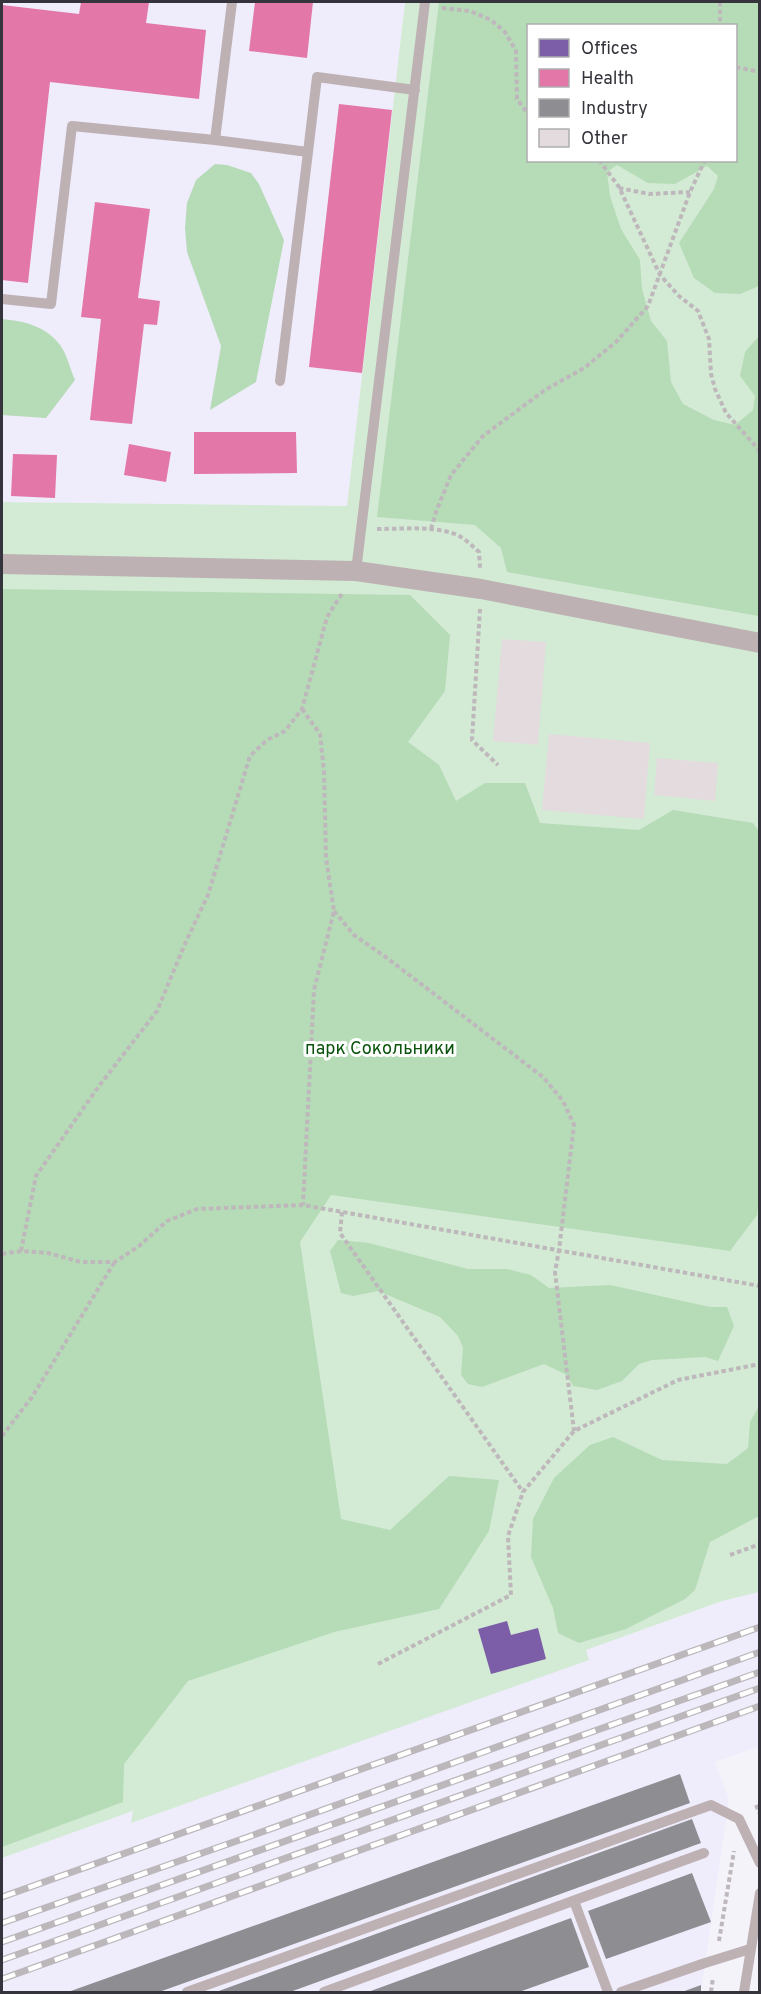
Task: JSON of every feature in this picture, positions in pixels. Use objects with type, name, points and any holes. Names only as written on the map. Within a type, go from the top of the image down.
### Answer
[{"type":"street","points":[[2,564],[357,571],[481,589],[759,643]]},
{"type":"lane","points":[[215,140],[232,2]]},
{"type":"lane","points":[[357,571],[425,4]]},
{"type":"lane","points":[[280,381],[317,78],[415,90]]},
{"type":"lane","points":[[2,299],[51,304],[72,126],[308,152]]},
{"type":"lane","points":[[187,1992],[711,1805],[739,1819],[759,1863]]},
{"type":"lane","points":[[324,1992],[704,1853]]},
{"type":"lane","points":[[744,1992],[759,1893]]},
{"type":"lane","points":[[574,1901],[608,1992]]},
{"type":"lane","points":[[621,1992],[750,1949]]},
{"type":"path","points":[[720,2],[720,24]]},
{"type":"path","points":[[425,4],[470,11],[490,20],[505,32],[516,51],[518,99],[527,112]]},
{"type":"path","points":[[737,67],[759,72]]},
{"type":"path","points":[[600,162],[619,187],[660,275],[679,296],[698,311],[709,339],[711,374],[715,389],[726,413],[759,451]]},
{"type":"path","points":[[432,529],[436,512],[451,475],[483,436],[546,390],[584,368],[616,342],[648,306],[690,192],[704,162]]},
{"type":"path","points":[[619,187],[649,194],[690,192]]},
{"type":"path","points":[[362,529],[432,529],[454,533],[467,540],[479,552],[481,589],[472,740],[498,765]]},
{"type":"path","points":[[21,1251],[36,1176],[99,1086],[157,1011],[208,895],[250,756],[267,740],[285,731],[302,709],[327,617],[357,571]]},
{"type":"path","points":[[302,709],[320,734],[324,771],[326,858],[334,911],[315,990],[303,1205]]},
{"type":"path","points":[[334,911],[354,935],[543,1077],[563,1101],[574,1125],[560,1250],[555,1272],[574,1431]]},
{"type":"path","points":[[2,1436],[32,1397],[115,1262],[139,1246],[167,1221],[197,1209],[303,1205],[759,1286]]},
{"type":"path","points":[[342,1212],[340,1233],[523,1492]]},
{"type":"path","points":[[2,1254],[21,1251],[48,1253],[81,1262],[115,1262]]},
{"type":"path","points":[[378,1664],[511,1595],[508,1536],[523,1492],[574,1431],[678,1380],[759,1364]]},
{"type":"path","points":[[730,1555],[759,1544]]},
{"type":"path","points":[[758,1805],[759,1815]]},
{"type":"path","points":[[711,1992],[739,1819],[758,1805]]},
{"type":"shaded area","points":[[2,2],[405,2],[347,506],[2,502]]},
{"type":"shaded area","points":[[759,1592],[759,1746],[715,1762],[729,1799],[701,1992],[2,1992],[2,1858],[722,1601]]},
{"type":"green space","name":"парк Сокольники","points":[[405,2],[759,2],[759,1592],[722,1601],[586,1650],[589,1660],[131,1823],[133,1811],[2,1858],[2,502],[347,506]]},
{"type":"green space","points":[[439,2],[759,2],[759,286],[740,294],[715,293],[694,278],[679,243],[714,189],[718,176],[707,166],[675,184],[648,183],[617,165],[607,172],[610,196],[621,229],[640,260],[642,289],[651,321],[667,341],[671,382],[683,404],[714,420],[735,425],[753,410],[755,396],[740,376],[745,352],[759,336],[759,616],[507,572],[501,548],[475,525],[377,517]]},
{"type":"green space","points":[[215,164],[227,165],[251,173],[259,184],[284,240],[256,382],[210,410],[221,346],[187,252],[185,228],[187,203],[196,180]]},
{"type":"green space","points":[[2,319],[26,323],[41,329],[60,345],[65,353],[75,380],[46,418],[2,415]]},
{"type":"green space","points":[[2,589],[410,595],[450,635],[445,691],[408,742],[439,765],[456,801],[485,783],[525,783],[540,823],[639,830],[673,810],[753,823],[760,833],[760,1192],[757,1215],[730,1251],[331,1195],[300,1242],[341,1519],[390,1530],[449,1476],[499,1480],[489,1531],[439,1609],[334,1632],[188,1681],[124,1764],[123,1802],[2,1847]]},
{"type":"green space","points":[[338,1240],[369,1243],[468,1269],[507,1269],[531,1275],[549,1288],[610,1285],[710,1307],[727,1307],[734,1326],[718,1361],[705,1357],[652,1360],[639,1364],[622,1381],[597,1390],[573,1386],[567,1375],[544,1364],[482,1387],[468,1384],[461,1375],[463,1348],[458,1336],[440,1317],[378,1291],[353,1296],[341,1293],[330,1251]]},
{"type":"green space","points":[[759,1406],[759,1516],[710,1542],[695,1590],[685,1599],[626,1629],[579,1643],[558,1633],[553,1608],[531,1557],[533,1519],[554,1478],[590,1445],[613,1437],[662,1460],[727,1464],[748,1448],[750,1422]]},
{"type":"building: Offices","points":[[507,1621],[511,1635],[538,1628],[546,1659],[491,1674],[478,1629]]},
{"type":"building: Health","points":[[81,2],[149,2],[146,23],[206,30],[199,99],[50,82],[28,283],[2,280],[2,5],[79,14]]},
{"type":"building: Health","points":[[255,2],[313,2],[307,58],[249,51]]},
{"type":"building: Health","points":[[339,104],[392,110],[362,373],[309,367]]},
{"type":"building: Health","points":[[95,202],[150,209],[138,298],[160,301],[157,325],[144,324],[132,424],[90,420],[101,319],[81,317]]},
{"type":"building: Health","points":[[194,432],[296,432],[297,473],[194,474]]},
{"type":"building: Health","points":[[129,444],[171,452],[166,482],[124,475]]},
{"type":"building: Health","points":[[13,454],[57,455],[55,498],[11,496]]},
{"type":"building: Industry","points":[[680,1774],[690,1803],[159,1992],[68,1992]]},
{"type":"building: Industry","points":[[692,1819],[701,1843],[290,1992],[216,1992]]},
{"type":"building: Industry","points":[[692,1873],[711,1922],[606,1959],[588,1911]]},
{"type":"building: Industry","points":[[571,1918],[589,1967],[519,1992],[368,1992]]},
{"type":"building: Industry","points":[[701,1985],[701,1992],[682,1992]]},
{"type":"building: Other","points":[[502,639],[546,642],[538,745],[493,741]]},
{"type":"building: Other","points":[[549,734],[650,743],[644,819],[542,810]]},
{"type":"building: Other","points":[[657,758],[718,763],[715,801],[654,795]]},
{"type":"railway","points":[[2,1897],[760,1627]]},
{"type":"railway","points":[[2,1923],[248,1837],[760,1652]]},
{"type":"railway","points":[[2,1942],[760,1672]]},
{"type":"railway","points":[[2,1960],[760,1688]]},
{"type":"railway","points":[[2,1979],[760,1706]]}]
